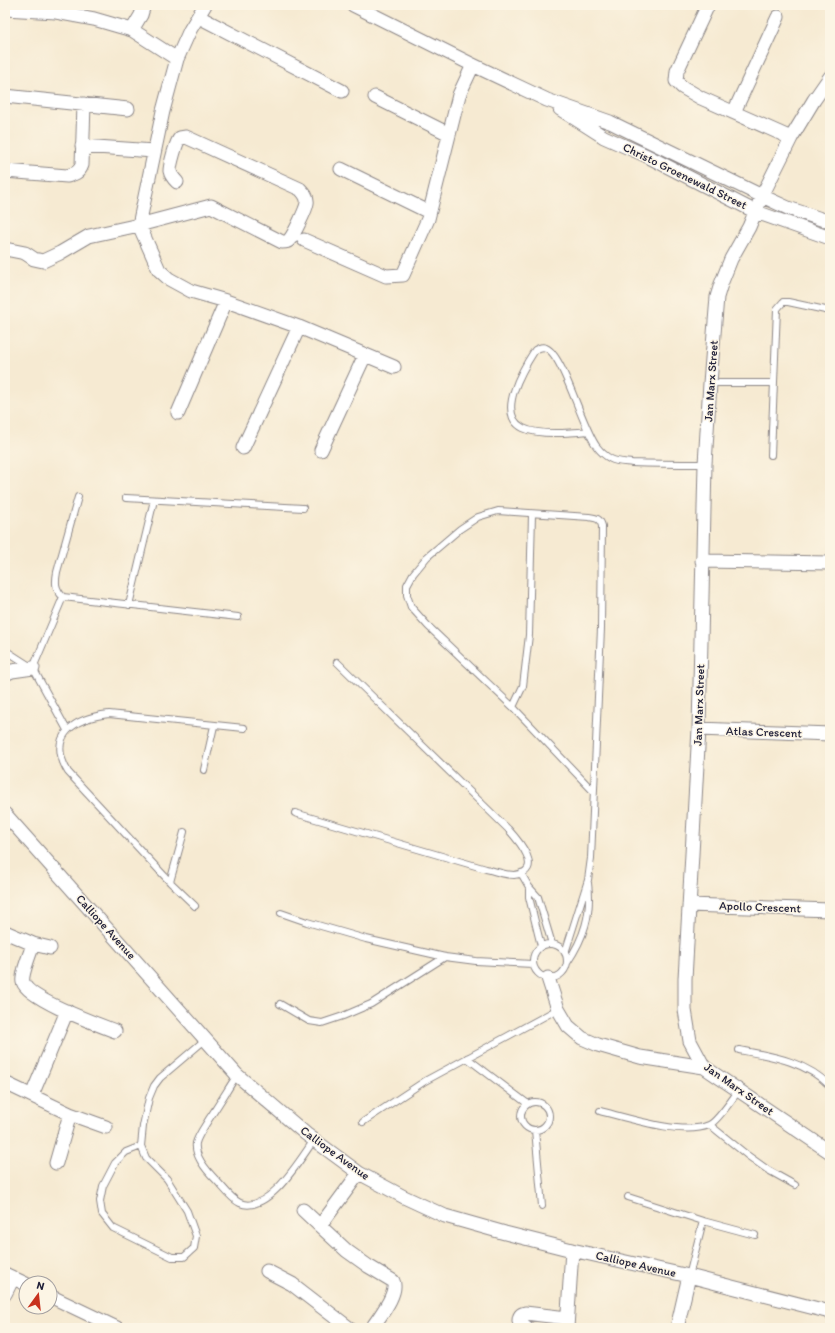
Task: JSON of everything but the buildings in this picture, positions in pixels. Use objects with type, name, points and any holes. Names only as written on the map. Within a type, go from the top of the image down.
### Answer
[{"type":"street","points":[[132,30],[141,15],[144,5]]},
{"type":"street","points":[[206,5],[190,30],[177,58],[163,111],[139,225],[159,270],[169,279],[191,291],[226,301],[298,327],[394,368]]},
{"type":"street","name":"Christo Groenewald Street","points":[[352,5],[367,8],[473,65],[547,100],[610,122],[788,208],[830,222]]},
{"type":"street","points":[[708,5],[677,71],[676,81],[682,87],[791,138]]},
{"type":"street","points":[[5,9],[56,12],[94,19],[132,30],[177,58]]},
{"type":"street","points":[[199,17],[342,91]]},
{"type":"street","points":[[734,112],[778,17]]},
{"type":"street","points":[[304,240],[386,276],[403,275],[430,212],[458,95],[473,65]]},
{"type":"street","name":"Jan Marx Street","points":[[830,77],[791,138],[762,196],[749,227],[731,260],[717,297],[705,464],[699,729],[689,905],[685,1010],[690,1041],[704,1067],[830,1152]]},
{"type":"street","points":[[5,96],[128,109]]},
{"type":"street","points":[[375,97],[449,134]]},
{"type":"street","name":"Christo Groenewald Street","points":[[547,100],[604,137],[647,156],[756,212],[830,238]]},
{"type":"street","points":[[5,170],[67,176],[75,174],[80,170],[82,165],[84,104]]},
{"type":"street","points":[[5,249],[25,253],[34,260],[43,261],[60,253],[88,236],[139,225],[211,206],[282,242],[287,242],[295,232],[307,204],[305,195],[300,189],[186,137],[180,138],[177,141],[170,167],[171,175],[177,182]]},
{"type":"street","points":[[82,146],[154,151]]},
{"type":"street","points":[[341,169],[430,212]]},
{"type":"street","points":[[178,413],[226,301]]},
{"type":"street","points":[[243,448],[298,327]]},
{"type":"street","points":[[321,450],[365,355]]},
{"type":"street","points":[[702,561],[830,563]]},
{"type":"street","points":[[5,674],[12,671],[33,668]]},
{"type":"street","name":"Atlas Crescent","points":[[699,729],[830,734]]},
{"type":"street","name":"Calliope Avenue","points":[[5,814],[237,1075],[314,1140],[359,1173],[404,1197],[445,1216],[572,1250],[689,1276],[830,1312]]},
{"type":"street","name":"Apollo Crescent","points":[[689,905],[830,910]]},
{"type":"street","points":[[5,932],[33,944],[50,948]]},
{"type":"street","points":[[33,944],[23,977],[25,986],[41,998],[67,1011],[115,1031]]},
{"type":"street","points":[[548,978],[558,1008],[568,1026],[582,1038],[598,1045],[640,1057],[704,1067]]},
{"type":"street","points":[[32,1095],[67,1011]]},
{"type":"street","points":[[5,1083],[70,1114],[106,1127]]},
{"type":"street","points":[[56,1163],[70,1114]]},
{"type":"street","points":[[320,1226],[359,1173]]},
{"type":"street","points":[[303,1210],[347,1251],[393,1281],[395,1285],[394,1292],[372,1328]]},
{"type":"street","points":[[527,1328],[519,1321],[521,1314],[525,1313],[567,1323],[572,1250]]},
{"type":"street","points":[[268,1271],[292,1284],[349,1328]]},
{"type":"street","points":[[5,1294],[9,1276]]},
{"type":"street","points":[[677,1328],[689,1276]]},
{"type":"street","points":[[58,1300],[117,1328]]},
{"type":"lane","points":[[771,455],[777,309],[783,302],[788,302],[830,311]]},
{"type":"lane","points":[[588,431],[569,433],[532,431],[522,427],[516,422],[510,406],[512,397],[516,386],[535,350],[540,347],[546,348],[550,350],[557,360],[588,431],[596,446],[603,454],[612,460],[642,463],[705,464]]},
{"type":"lane","points":[[710,383],[774,383]]},
{"type":"lane","points":[[78,497],[57,572],[56,583],[58,591],[63,597],[238,618]]},
{"type":"lane","points":[[126,498],[303,508]]},
{"type":"lane","points":[[129,605],[154,500]]},
{"type":"lane","points":[[566,964],[565,953],[588,880],[591,858],[601,628],[602,526],[601,521],[595,518],[498,511],[478,517],[460,529],[427,557],[413,574],[407,585],[407,595],[411,607],[428,626],[513,707],[593,791]]},
{"type":"lane","points":[[513,707],[523,686],[529,635],[532,514]]},
{"type":"lane","points":[[33,668],[63,597]]},
{"type":"lane","points":[[5,650],[33,668],[67,730]]},
{"type":"lane","points":[[295,813],[486,869],[513,875],[521,873],[529,864],[527,854],[522,844],[508,829],[337,662]]},
{"type":"lane","points":[[194,906],[68,772],[60,757],[62,739],[67,730],[84,719],[97,715],[109,714],[244,728]]},
{"type":"lane","points":[[204,770],[214,726]]},
{"type":"lane","points":[[170,882],[184,832]]},
{"type":"lane","points":[[521,873],[538,897],[552,944]]},
{"type":"lane","points":[[565,953],[557,946],[552,944],[541,946],[534,954],[533,964],[538,974],[548,978],[553,978],[562,973],[566,964],[576,950],[582,938],[589,905],[588,880]]},
{"type":"lane","points":[[529,886],[529,897],[541,946]]},
{"type":"lane","points":[[281,913],[307,922],[359,936],[445,957],[476,961],[533,964]]},
{"type":"lane","points":[[280,1004],[309,1021],[322,1023],[371,1004],[445,957]]},
{"type":"lane","points":[[363,1122],[425,1081],[558,1008]]},
{"type":"lane","points":[[141,1146],[126,1152],[115,1163],[103,1186],[100,1201],[102,1214],[113,1228],[172,1257],[184,1256],[194,1248],[196,1236],[188,1212],[167,1179],[146,1158],[141,1146],[149,1098],[154,1086],[160,1078],[206,1039]]},
{"type":"lane","points":[[738,1050],[775,1058],[802,1066],[819,1076],[830,1086]]},
{"type":"lane","points":[[467,1058],[528,1104]]},
{"type":"lane","points":[[237,1075],[204,1127],[196,1144],[197,1152],[206,1170],[239,1203],[254,1205],[268,1197],[279,1187],[314,1140]]},
{"type":"lane","points":[[600,1111],[652,1124],[692,1128],[710,1125],[726,1108],[739,1090]]},
{"type":"lane","points":[[537,1102],[545,1106],[548,1110],[549,1115],[547,1124],[540,1129],[535,1130],[526,1127],[521,1120],[522,1111],[528,1104],[537,1102]]},
{"type":"lane","points":[[710,1125],[768,1170],[795,1185]]},
{"type":"lane","points":[[535,1130],[542,1206]]},
{"type":"lane","points":[[628,1197],[703,1221],[755,1235]]},
{"type":"lane","points":[[689,1276],[703,1221]]}]
